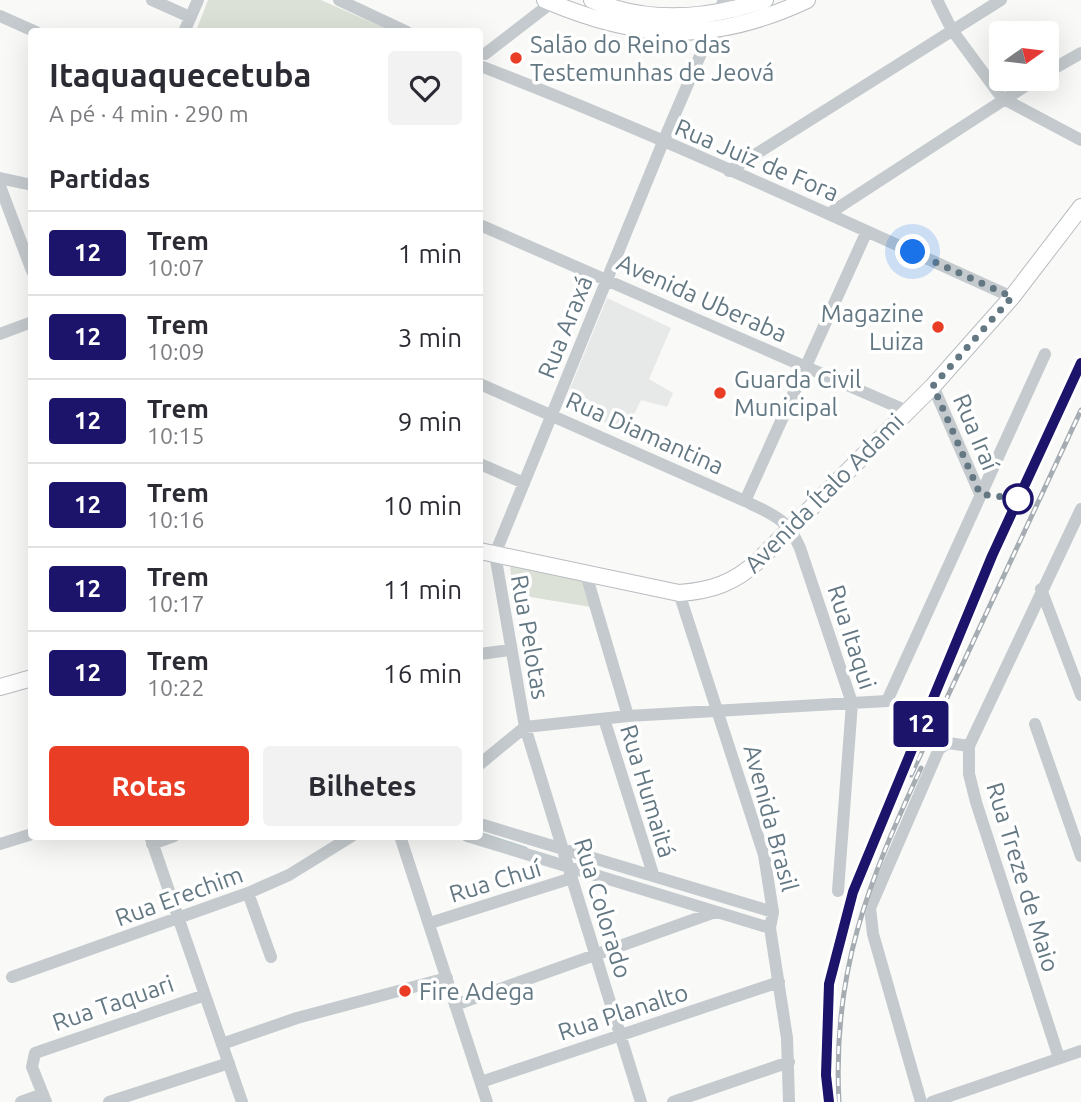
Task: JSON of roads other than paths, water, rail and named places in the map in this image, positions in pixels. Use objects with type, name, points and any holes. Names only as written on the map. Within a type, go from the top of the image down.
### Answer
[{"type":"main road","points":[[592,0],[651,16],[695,17],[722,7],[765,0]]},
{"type":"main road","points":[[550,1],[601,22],[647,32],[682,34],[752,22],[807,0]]},
{"type":"main road","name":"Avenida Ítalo Adami","points":[[487,552],[679,593],[706,590],[734,581],[758,561],[789,527],[933,386],[1012,297],[1081,207]]},
{"type":"main road","points":[[0,687],[28,679]]},
{"type":"street","points":[[152,0],[190,17]]},
{"type":"street","points":[[186,28],[198,0]]},
{"type":"street","points":[[339,0],[398,28]]},
{"type":"street","points":[[937,0],[953,30],[1002,98],[1081,140]]},
{"type":"street","points":[[729,171],[1001,0]]},
{"type":"street","points":[[483,59],[550,1]]},
{"type":"street","name":"Rua Araxá","points":[[487,552],[524,483],[663,142],[722,7]]},
{"type":"street","points":[[0,16],[28,28]]},
{"type":"street","points":[[1059,66],[1081,53]]},
{"type":"street","name":"Rua Juiz de Fora","points":[[483,60],[663,142],[830,213],[1012,297]]},
{"type":"street","points":[[830,213],[1015,91]]},
{"type":"street","points":[[0,178],[28,179]]},
{"type":"street","points":[[0,186],[5,215],[28,263]]},
{"type":"street","name":"Avenida Uberaba","points":[[483,226],[907,411]]},
{"type":"street","points":[[745,501],[867,231]]},
{"type":"street","points":[[0,334],[28,323]]},
{"type":"street","points":[[483,762],[525,727],[628,716],[887,701],[1045,354]]},
{"type":"street","name":"Rua Diamantina","points":[[483,385],[745,501],[783,519],[789,527]]},
{"type":"street","name":"Rua Iraí","points":[[933,386],[980,494]]},
{"type":"street","points":[[483,465],[524,483]]},
{"type":"street","points":[[921,1102],[873,934],[870,908],[939,749],[948,743],[969,746],[1081,509]]},
{"type":"street","name":"Rua Itaqui","points":[[789,527],[800,548],[852,702],[838,891]]},
{"type":"street","name":"Rua Pelotas","points":[[487,552],[525,727]]},
{"type":"street","points":[[585,571],[628,716]]},
{"type":"street","points":[[1041,589],[1081,695]]},
{"type":"street","name":"Avenida Brasil","points":[[679,593],[764,855],[774,912],[769,928],[789,1062],[789,1102]]},
{"type":"street","points":[[483,654],[510,650]]},
{"type":"street","name":"Rua Humaitá","points":[[604,719],[653,874]]},
{"type":"street","points":[[1035,723],[1081,856]]},
{"type":"street","name":"Rua Colorado","points":[[525,727],[641,1102]]},
{"type":"street","name":"Rua Treze de Maio","points":[[969,746],[969,774],[976,803],[1059,1058]]},
{"type":"street","points":[[483,825],[774,912]]},
{"type":"street","points":[[0,845],[28,835]]},
{"type":"street","points":[[151,840],[242,1102]]},
{"type":"street","name":"Rua Erechim","points":[[12,977],[179,920],[248,893],[289,874],[345,840]]},
{"type":"street","points":[[401,840],[487,1102]]},
{"type":"street","points":[[479,840],[769,928]]},
{"type":"street","name":"Rua Chuí","points":[[430,923],[569,869]]},
{"type":"street","points":[[248,893],[271,957]]},
{"type":"street","points":[[456,1005],[715,912]]},
{"type":"street","points":[[222,1044],[297,1018],[447,978]]},
{"type":"street","name":"Rua Planalto","points":[[481,1082],[779,982]]},
{"type":"street","name":"Rua Taquari","points":[[44,1098],[32,1067],[35,1053],[205,995]]},
{"type":"street","points":[[932,1102],[1081,1051]]},
{"type":"street","points":[[673,1102],[789,1062]]},
{"type":"street","points":[[109,1102],[229,1063]]},
{"type":"street","points":[[21,1102],[44,1098]]},
{"type":"waterway","points":[[483,834],[526,848]]},
{"type":"railway","points":[[829,1102],[826,1075],[829,984],[853,893],[992,557],[1081,363]]},
{"type":"railway","points":[[911,775],[1081,410]]},
{"type":"railway","points":[[839,1102],[841,1011],[858,929],[885,850],[921,768]]},
{"type":"train","name":"12","points":[[829,1102],[826,1075],[829,984],[839,934],[853,892],[992,556],[1081,363]]},
{"type":"place","name":"Salão do Reino das Testemunhas de Jeová","points":[[516,58]]},
{"type":"place","name":"Magazine Luiza","points":[[938,327]]},
{"type":"place","name":"Guarda Civil Municipal","points":[[720,393]]},
{"type":"place","name":"Fire Adega","points":[[405,991]]}]
